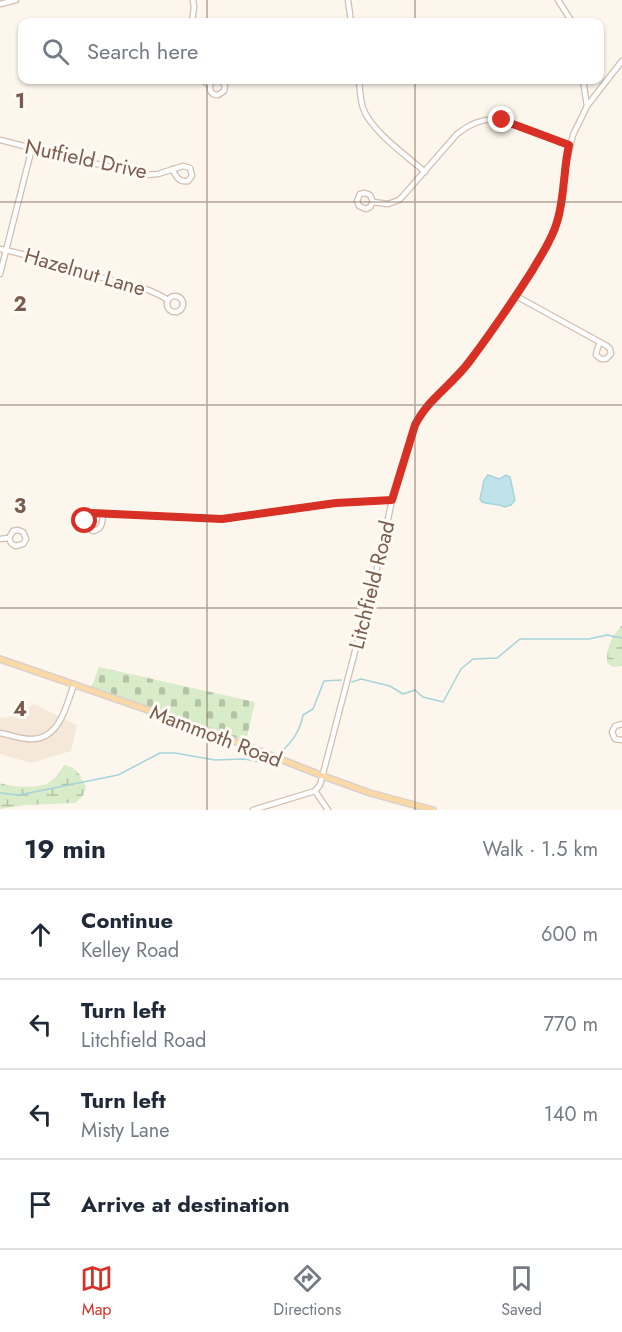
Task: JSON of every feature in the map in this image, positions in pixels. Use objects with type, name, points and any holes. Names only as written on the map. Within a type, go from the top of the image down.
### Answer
[{"type":"main road","name":"Mammoth Road","points":[[0,659],[209,731],[370,793],[433,810]]},
{"type":"street","points":[[0,4],[16,0]]},
{"type":"street","points":[[193,0],[193,18]]},
{"type":"street","points":[[348,0],[350,18]]},
{"type":"street","points":[[558,0],[569,18]]},
{"type":"street","name":"Litchfield Road","points":[[315,791],[323,776],[381,552],[392,500],[418,417],[468,364],[547,247],[562,201],[569,145],[573,135],[587,106],[622,61]]},
{"type":"street","points":[[360,84],[363,105],[370,120],[381,133],[425,172]]},
{"type":"street","points":[[584,84],[587,106]]},
{"type":"street","points":[[373,202],[388,204],[399,200],[451,141],[472,123],[487,119],[503,120],[569,145]]},
{"type":"street","name":"Nutfield Drive","points":[[0,140],[139,174],[154,174],[172,169],[183,166],[188,166],[192,170],[192,176],[188,182],[182,182],[172,169]]},
{"type":"street","points":[[0,274],[3,249],[32,148]]},
{"type":"street","name":"Hazelnut Lane","points":[[3,249],[42,259],[85,274],[121,281],[157,292],[168,300]]},
{"type":"street","points":[[516,296],[600,342]]},
{"type":"street","points":[[103,514],[99,529],[90,530],[86,527],[87,516],[92,513],[222,519],[336,503],[392,500]]},
{"type":"street","points":[[0,539],[9,538]]},
{"type":"street","points":[[0,733],[34,739],[46,736],[59,722],[74,684]]},
{"type":"street","points":[[622,724],[615,726],[612,732],[614,738],[622,740]]},
{"type":"street","points":[[253,810],[315,791],[328,810]]},
{"type":"shaded area","points":[[34,704],[77,725],[71,751],[31,763],[0,754],[0,717],[8,718]]},
{"type":"green space","points":[[622,625],[622,666],[613,667],[607,663],[609,646]]},
{"type":"green space","points":[[99,667],[255,702],[246,741],[91,688]]},
{"type":"green space","points":[[64,765],[76,770],[86,787],[83,796],[75,803],[25,805],[0,809],[0,783],[24,787],[43,785],[51,781]]},
{"type":"water","points":[[488,475],[499,479],[506,475],[510,477],[515,500],[511,505],[505,507],[482,502],[480,499],[484,480]]},
{"type":"waterway","points":[[352,682],[361,679],[390,686],[403,694],[415,690],[423,697],[443,702],[461,669],[473,659],[497,658],[520,639],[589,639],[607,635],[622,638]]},
{"type":"waterway","points":[[281,752],[295,735],[303,715],[313,709],[324,681],[341,680]]},
{"type":"waterway","points":[[0,793],[19,795],[118,775],[160,753],[175,753],[215,760],[244,759],[273,764]]},
{"type":"route","points":[[85,521],[85,518],[92,513],[222,519],[336,503],[392,500],[418,417],[468,364],[516,296],[547,247],[556,225],[562,201],[569,145],[502,120]]}]
